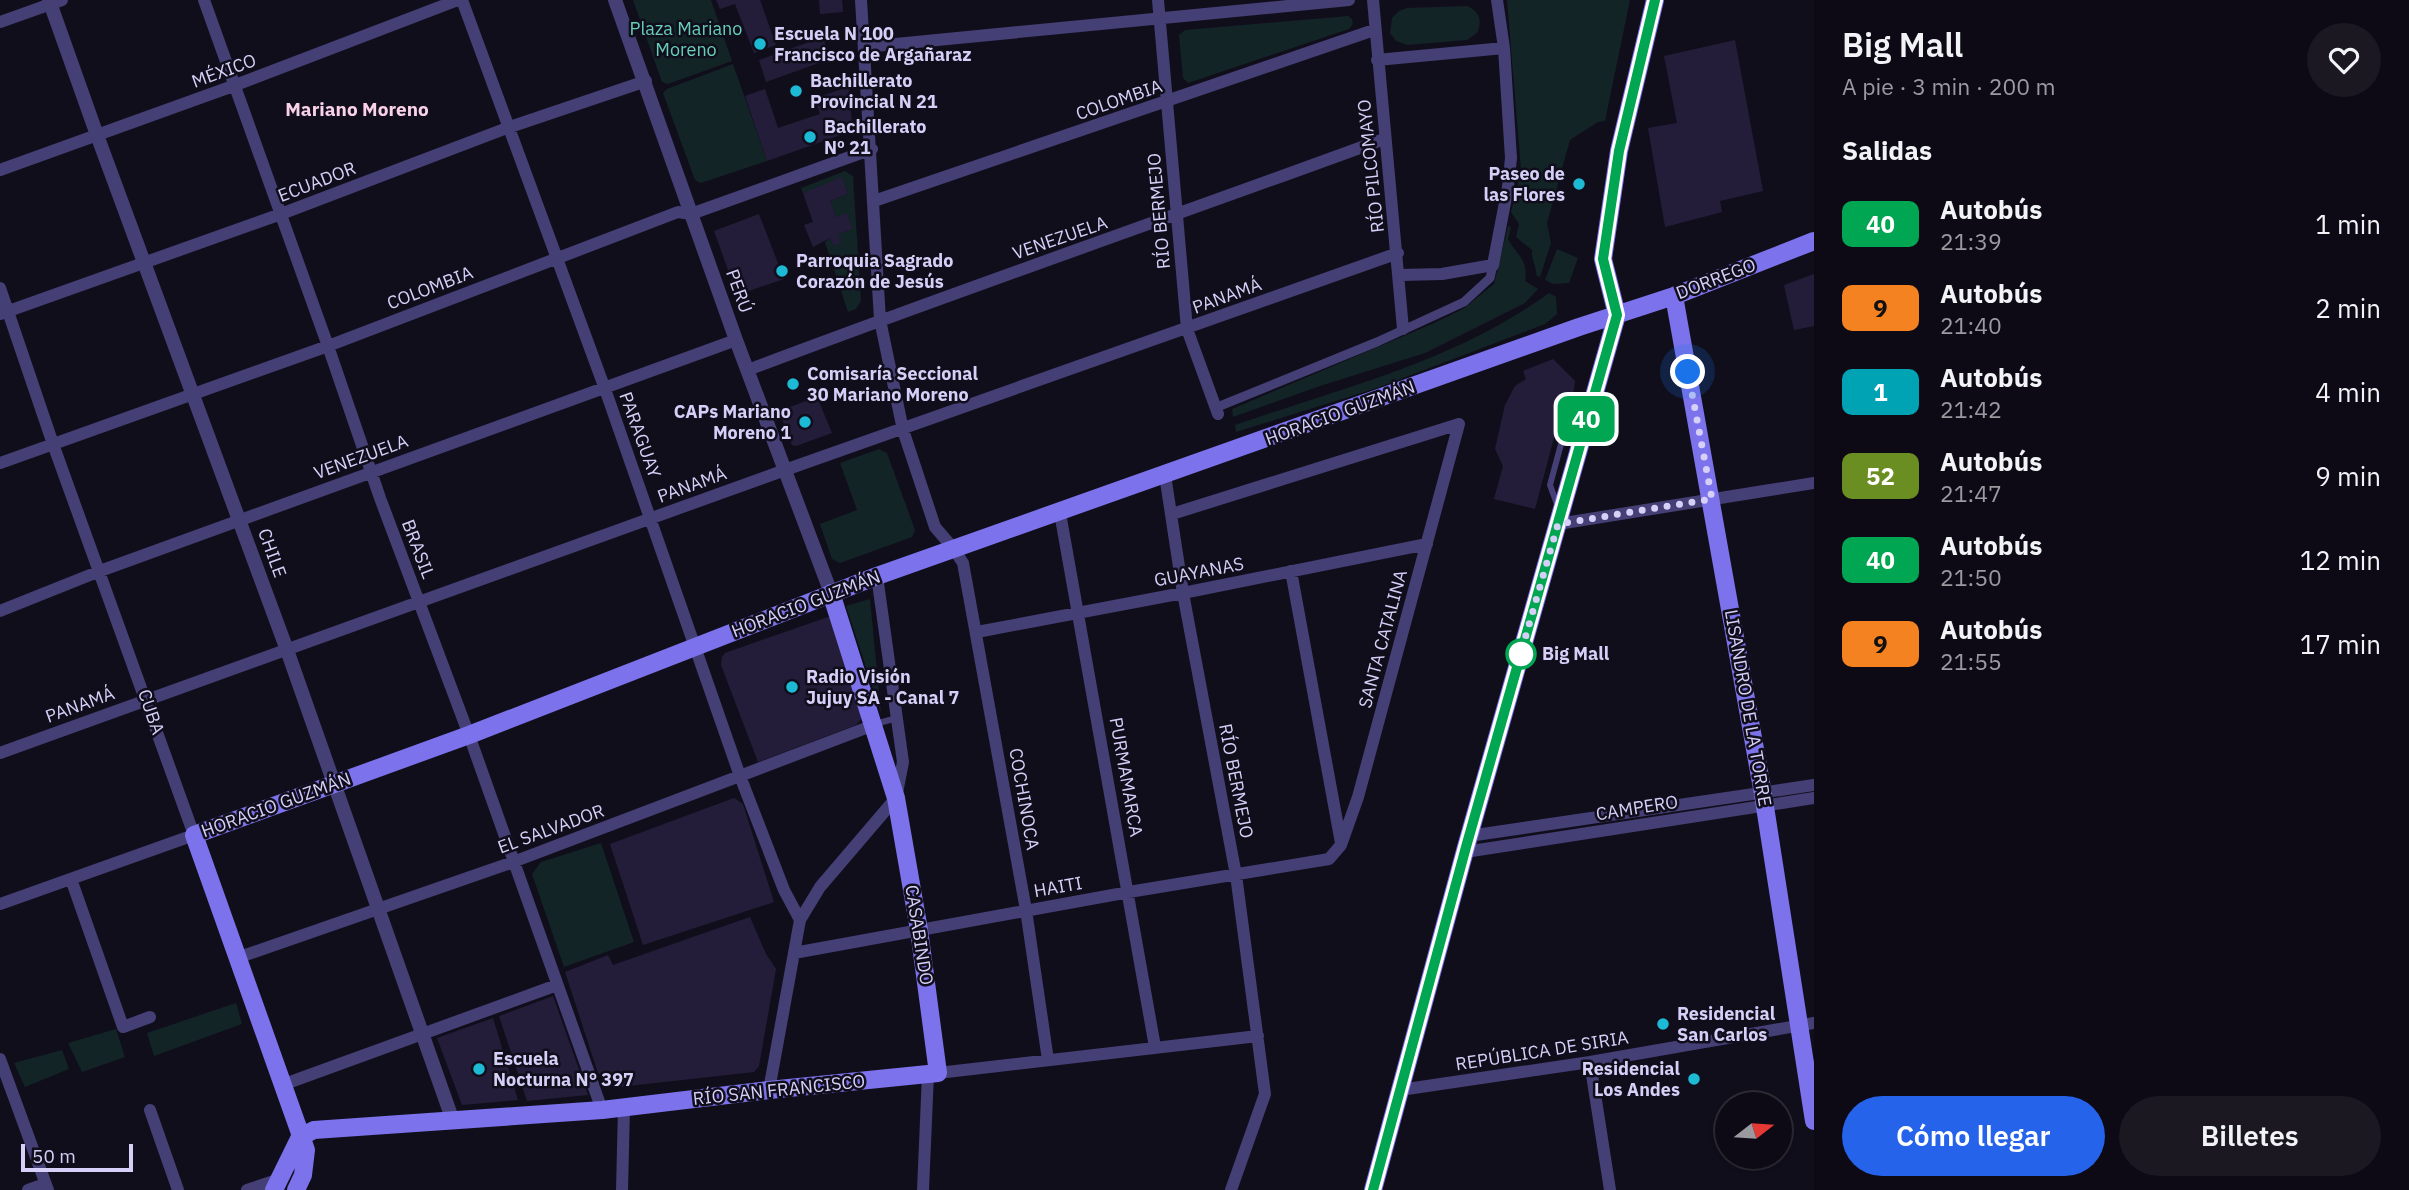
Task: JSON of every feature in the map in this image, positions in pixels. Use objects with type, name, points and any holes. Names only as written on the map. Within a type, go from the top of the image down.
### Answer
[{"type":"main road","points":[[1373,1190],[1467,844],[1617,315],[1603,259],[1619,151],[1655,0]]},
{"type":"main road","name":"DORREGO","points":[[1617,315],[1674,296],[1814,241]]},
{"type":"main road","name":"LISANDRO DE LA TORRE","points":[[1674,296],[1806,1024],[1814,1121]]},
{"type":"main road","name":"HORACIO GUZMÁN","points":[[194,835],[469,734],[953,548],[1060,513],[1617,315]]},
{"type":"main road","points":[[1578,327],[1589,330],[1595,336],[1600,370]]},
{"type":"main road","name":"CASABINDO","points":[[831,593],[896,798],[919,930],[933,1073]]},
{"type":"main road","name":"CUBA","points":[[194,835],[307,1157],[299,1187]]},
{"type":"main road","name":"RÍO SAN FRANCISCO","points":[[300,1137],[314,1130],[624,1108],[933,1073]]},
{"type":"main road","points":[[277,1185],[300,1137]]},
{"type":"street","name":"BRASIL","points":[[204,0],[380,498],[469,734],[602,1110]]},
{"type":"street","name":"MÉXICO","points":[[0,170],[460,0]]},
{"type":"street","name":"PARAGUAY","points":[[460,0],[605,389],[740,776],[784,890],[800,920]]},
{"type":"street","name":"PERÚ","points":[[615,0],[736,340],[831,593]]},
{"type":"street","name":"COCHINOCA","points":[[861,0],[872,149],[880,320],[903,430],[935,527],[962,563],[977,632],[1026,910],[1048,1060]]},
{"type":"street","name":"RÍO BERMEJO","points":[[1158,0],[1187,329],[1216,411]]},
{"type":"street","points":[[865,47],[1349,0]]},
{"type":"street","name":"RÍO PILCOMAYO","points":[[1373,0],[1403,329]]},
{"type":"street","points":[[1216,411],[1464,302],[1490,278],[1511,158],[1504,48],[1497,0]]},
{"type":"street","points":[[0,22],[54,1]]},
{"type":"street","name":"CHILE","points":[[54,1],[97,135],[287,650],[453,1121]]},
{"type":"street","name":"COLOMBIA","points":[[874,201],[1374,30]]},
{"type":"street","points":[[1377,60],[1504,48]]},
{"type":"street","name":"ECUADOR","points":[[4,313],[281,214],[507,128],[646,81]]},
{"type":"street","name":"VENEZUELA","points":[[748,370],[1384,139]]},
{"type":"street","name":"COLOMBIA","points":[[0,463],[328,345],[678,212],[691,214],[872,149]]},
{"type":"street","name":"PANAMÁ","points":[[0,753],[785,470],[1398,253]]},
{"type":"street","points":[[1400,275],[1442,274],[1493,265]]},
{"type":"street","name":"CUBA","points":[[0,288],[4,313],[194,835]]},
{"type":"street","name":"VENEZUELA","points":[[0,611],[100,571],[736,340]]},
{"type":"street","name":"SANTA CATALINA","points":[[1172,514],[1459,424],[1358,797],[1341,845],[1329,859]]},
{"type":"street","name":"RÍO BERMEJO","points":[[1165,475],[1183,593],[1236,875],[1265,1094],[1231,1190]]},
{"type":"street","points":[[1559,518],[1814,483]]},
{"type":"street","name":"PURMAMARCA","points":[[1060,513],[1155,1047]]},
{"type":"street","name":"GUAYANAS","points":[[977,632],[1427,544]]},
{"type":"street","points":[[1291,572],[1341,845]]},
{"type":"street","name":"CASABINDO","points":[[877,576],[903,762],[896,798]]},
{"type":"street","name":"EL SALVADOR","points":[[237,958],[513,862],[874,724]]},
{"type":"street","name":"CAMPERO","points":[[1764,800],[1814,785]]},
{"type":"street","points":[[769,1090],[800,920],[820,887],[896,798]]},
{"type":"street","name":"CAMPERO","points":[[1467,844],[1764,800],[1814,798]]},
{"type":"street","name":"HORACIO GUZMÁN","points":[[0,904],[194,835]]},
{"type":"street","name":"HAITI","points":[[794,953],[1026,910],[1329,859]]},
{"type":"street","points":[[71,879],[123,1027],[150,1017]]},
{"type":"street","points":[[282,1085],[557,985]]},
{"type":"street","name":"REPÚBLICA DE SIRIA","points":[[1400,1090],[1590,1062],[1806,1024]]},
{"type":"street","name":"RÍO SAN FRANCISCO","points":[[933,1073],[1258,1035]]},
{"type":"street","points":[[0,1059],[46,1187],[28,1190]]},
{"type":"street","points":[[1590,1062],[1610,1190]]},
{"type":"street","points":[[923,1190],[933,1073]]},
{"type":"street","points":[[622,1190],[624,1108]]},
{"type":"street","points":[[150,1110],[178,1190]]},
{"type":"street","points":[[247,1190],[277,1185]]},
{"type":"lane","points":[[874,724],[897,718]]},
{"type":"green space","name":"Plaza Mariano Moreno","points":[[633,0],[711,0],[732,61],[668,84],[662,82]]},
{"type":"green space","points":[[1507,0],[1630,0],[1605,121],[1598,122],[1570,140],[1547,223],[1551,243],[1540,277],[1536,275],[1532,250],[1516,237],[1519,224],[1511,212],[1521,170]]},
{"type":"green space","points":[[1467,6],[1477,14],[1480,24],[1477,33],[1467,40],[1407,45],[1396,41],[1390,33],[1392,18],[1407,8]]},
{"type":"green space","points":[[1348,16],[1353,24],[1349,29],[1188,83],[1183,78],[1179,35],[1185,30]]},
{"type":"green space","points":[[733,64],[767,161],[701,183],[695,180],[663,93],[667,89]]},
{"type":"green space","points":[[845,171],[853,176],[861,301],[856,309],[848,312],[825,242],[830,238],[833,246],[838,234],[851,229],[847,214],[836,217],[830,201],[848,194],[842,178],[803,193],[801,188]]},
{"type":"green space","points":[[1508,226],[1511,227],[1508,239],[1524,263],[1525,281],[1538,289],[1525,303],[1425,353],[1233,417],[1232,409],[1463,309],[1494,284]]},
{"type":"green space","points":[[1557,249],[1578,258],[1569,283],[1553,284],[1545,280]]},
{"type":"green space","points":[[1549,293],[1556,297],[1557,314],[1545,324],[1377,388],[1236,432],[1235,425],[1357,385],[1437,355],[1513,317]]},
{"type":"green space","points":[[879,449],[887,453],[915,530],[912,537],[840,563],[832,559],[820,524],[857,510],[840,463]]},
{"type":"green space","points":[[870,599],[881,713],[846,606]]},
{"type":"green space","points":[[601,843],[634,942],[564,967],[532,874],[541,862]]},
{"type":"green space","points":[[236,1003],[242,1024],[154,1056],[147,1033]]},
{"type":"green space","points":[[116,1029],[125,1057],[82,1072],[68,1043]]},
{"type":"green space","points":[[62,1050],[69,1069],[25,1087],[14,1063]]},
{"type":"building","points":[[716,0],[760,0],[776,45],[754,53],[735,4],[720,9]]},
{"type":"building","points":[[819,0],[842,0],[843,12],[820,14]]},
{"type":"building","points":[[823,37],[830,59],[766,82],[759,60]]},
{"type":"building","points":[[1735,40],[1763,191],[1720,201],[1722,212],[1665,227],[1648,128],[1677,123],[1664,56]]},
{"type":"building","points":[[849,87],[852,124],[846,133],[767,161],[745,96],[765,89],[778,128],[820,114],[815,98]]},
{"type":"building","points":[[842,177],[848,194],[830,201],[836,217],[847,213],[852,229],[838,234],[841,242],[833,246],[830,238],[813,247],[804,225],[813,222],[803,193]]},
{"type":"building","points":[[759,214],[784,279],[737,295],[714,231]]},
{"type":"building","points":[[1814,274],[1814,326],[1794,330],[1784,285]]},
{"type":"building","points":[[1553,359],[1575,381],[1570,416],[1555,434],[1535,509],[1494,499],[1503,466],[1495,449],[1505,405],[1515,386],[1526,379],[1523,371]]},
{"type":"building","name":"CAPs Mariano Moreno 1","points":[[817,397],[832,433],[796,446],[792,445],[779,411]]},
{"type":"building","name":"Radio Visión Jujuy SA - Canal 7","points":[[831,618],[865,715],[856,725],[758,762],[721,665],[722,657],[725,653]]},
{"type":"building","points":[[734,798],[743,804],[774,902],[643,945],[610,844]]},
{"type":"building","points":[[750,917],[766,954],[776,969],[759,1066],[754,1072],[619,1087],[598,1073],[565,972],[608,955],[613,965]]},
{"type":"building","points":[[553,996],[588,1095],[527,1101],[499,1016]]},
{"type":"building","name":"Escuela Nocturna N° 397","points":[[493,1018],[518,1100],[462,1105],[437,1038]]},
{"type":"bus line","name":"40","points":[[1373,1190],[1466,847],[1617,315],[1603,259],[1619,151],[1655,0]]},
{"type":"place","name":"Escuela N 100 Francisco de Argañaraz","points":[[760,44]]},
{"type":"place","name":"Bachillerato Provincial N 21","points":[[796,91]]},
{"type":"place","name":"Bachillerato Nº 21","points":[[810,137]]},
{"type":"place","name":"Paseo de las Flores","points":[[1579,184]]},
{"type":"place","name":"Parroquia Sagrado Corazón de Jesús","points":[[782,271]]},
{"type":"place","name":"Comisaría Seccional 30 Mariano Moreno","points":[[793,384]]},
{"type":"place","name":"CAPs Mariano Moreno 1","points":[[805,422]]},
{"type":"place","name":"Big Mall","points":[[1521,654]]},
{"type":"place","name":"Radio Visión Jujuy SA - Canal 7","points":[[792,687]]},
{"type":"place","name":"Residencial San Carlos","points":[[1663,1024]]},
{"type":"place","name":"Escuela Nocturna N° 397","points":[[479,1069]]},
{"type":"place","name":"Residencial Los Andes","points":[[1694,1079]]},
{"type":"district","name":"Mariano Moreno","points":[[357,109]]},
{"type":"route","points":[[1521,654],[1518,663],[1558,524],[1712,499],[1688,372]]}]
